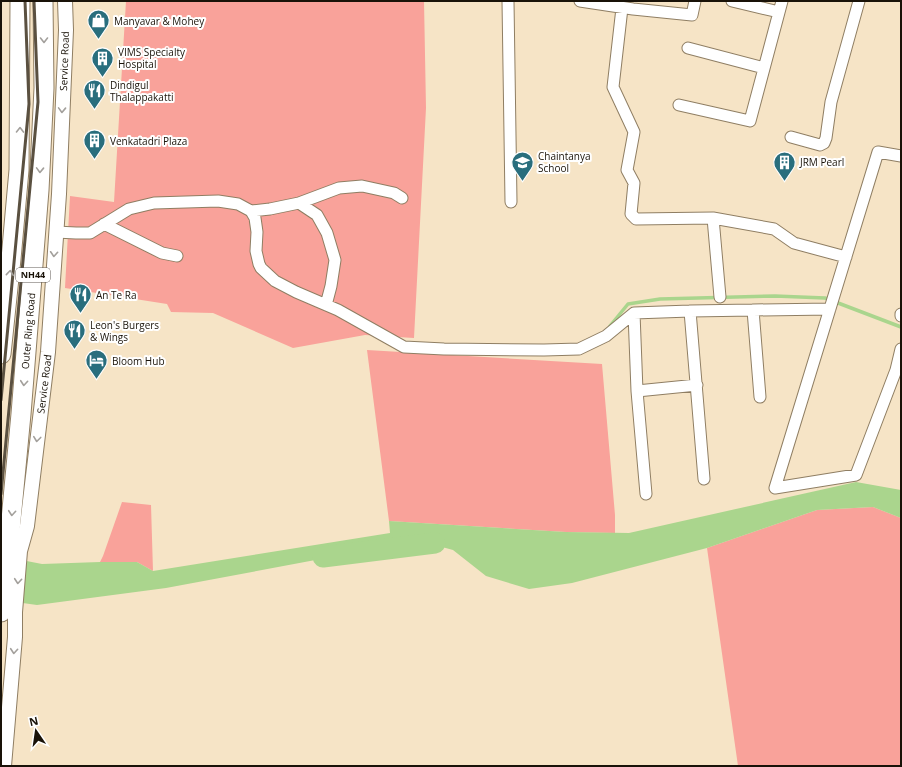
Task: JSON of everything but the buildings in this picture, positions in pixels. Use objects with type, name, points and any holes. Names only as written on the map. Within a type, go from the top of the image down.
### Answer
[{"type":"highway","name":"NH44","points":[[1,354],[19,170],[20,1]]},
{"type":"highway","name":"Outer Ring Road","points":[[6,611],[14,550],[21,414],[39,190],[44,88],[43,1]]},
{"type":"street","name":"Service Road","points":[[14,550],[27,526],[48,352],[59,194],[66,30],[65,1]]},
{"type":"street","points":[[508,1],[511,202]]},
{"type":"street","points":[[580,1],[630,6],[692,15],[695,1]]},
{"type":"street","points":[[732,1],[779,12]]},
{"type":"street","points":[[679,105],[750,121],[782,1]]},
{"type":"street","points":[[791,137],[820,145],[824,143],[831,102],[858,1]]},
{"type":"street","points":[[630,6],[613,87],[634,132],[627,170],[634,184],[631,214],[636,219],[714,218],[774,229],[794,243],[846,257]]},
{"type":"street","points":[[688,48],[764,68]]},
{"type":"street","points":[[901,156],[878,152],[775,488],[856,475],[896,370],[901,349]]},
{"type":"street","points":[[250,211],[270,209],[298,202],[339,188],[362,186],[394,193],[402,198]]},
{"type":"street","points":[[56,232],[90,233],[129,209],[154,203],[218,201],[238,204],[250,211],[256,218],[256,251],[259,264],[261,268],[275,281],[296,292],[338,310],[404,347],[444,349],[579,349],[606,336],[634,313],[690,310],[753,310],[830,307]]},
{"type":"street","points":[[298,202],[317,215],[327,233],[335,260],[326,305]]},
{"type":"street","points":[[714,218],[720,297]]},
{"type":"street","points":[[104,224],[162,253],[177,256]]},
{"type":"street","points":[[690,310],[704,479]]},
{"type":"street","points":[[753,310],[760,397]]},
{"type":"street","points":[[634,313],[637,391],[646,494]]},
{"type":"street","points":[[637,391],[696,385]]},
{"type":"street","points":[[4,766],[15,637],[6,611]]},
{"type":"shaded area","points":[[126,1],[424,1],[426,108],[414,338],[365,335],[293,348],[213,313],[171,312],[167,304],[65,288],[70,196],[114,202]]},
{"type":"shaded area","points":[[367,350],[602,364],[615,515],[615,533],[566,532],[389,521]]},
{"type":"shaded area","points":[[856,482],[901,490],[901,518],[873,507],[817,510],[707,548],[572,583],[529,589],[486,576],[453,550],[431,544],[374,549],[166,588],[37,605],[1,600],[1,556],[42,564],[137,562],[153,571],[390,533],[389,521],[566,532],[629,533]]},
{"type":"shaded area","points":[[122,502],[151,505],[153,571],[137,562],[100,562]]},
{"type":"shaded area","points":[[873,507],[901,518],[901,766],[738,766],[707,548],[817,510]]},
{"type":"waterway","points":[[610,326],[628,304],[660,299],[775,296],[825,298],[901,327]]},
{"type":"waterway","points":[[323,557],[435,543]]},
{"type":"railway","points":[[1,400],[29,104],[25,1]]},
{"type":"railway","points":[[1,494],[38,102],[34,1]]},
{"type":"place","name":"Manyavar & Mohey","points":[[99,40]]},
{"type":"place","name":"VIMS Specialty Hospital","points":[[102,78]]},
{"type":"place","name":"Dindigul Thalappakatti","points":[[94,110]]},
{"type":"place","name":"Venkatadri Plaza","points":[[94,160]]},
{"type":"place","name":"Chaintanya School","points":[[522,182]]},
{"type":"place","name":"JRM Pearl","points":[[785,182]]},
{"type":"place","name":"An Te Ra","points":[[81,314]]},
{"type":"place","name":"Leon's Burgers & Wings","points":[[75,350]]},
{"type":"place","name":"Bloom Hub","points":[[96,380]]}]
